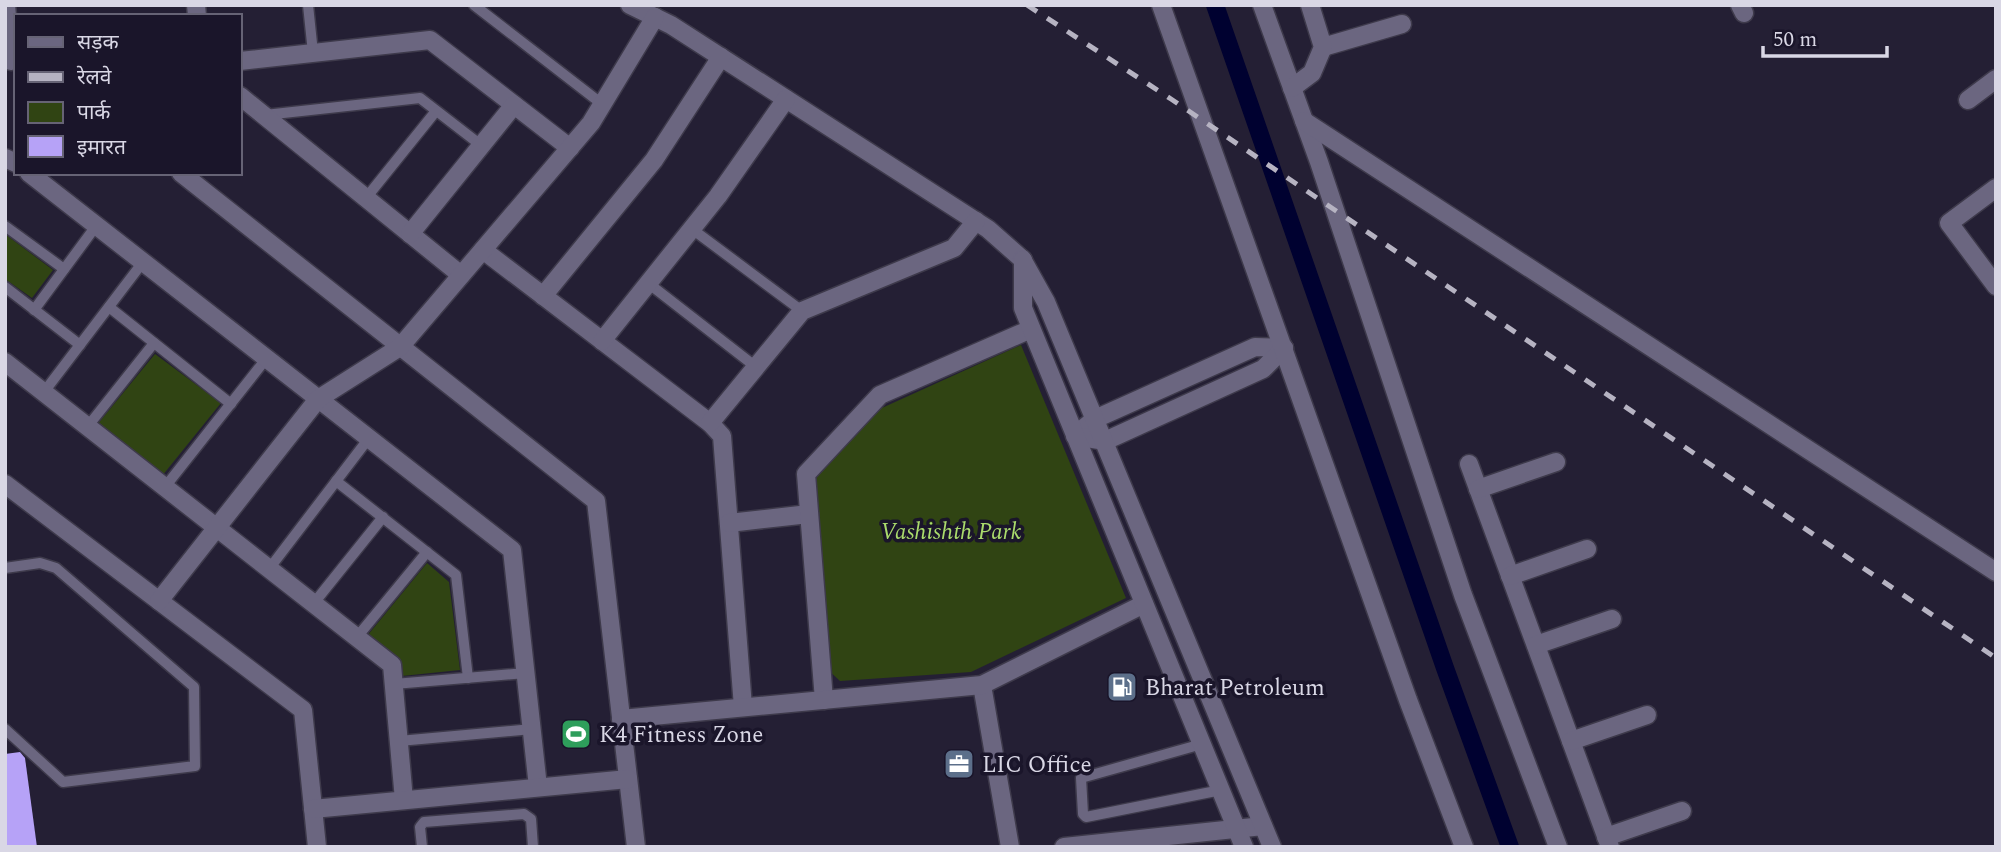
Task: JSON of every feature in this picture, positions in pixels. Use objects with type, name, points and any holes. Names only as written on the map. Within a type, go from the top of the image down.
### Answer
[{"type":"street","points":[[6,5],[11,61]]},
{"type":"street","points":[[630,5],[721,57],[976,221],[1023,259],[1046,302],[1105,441],[1272,847]]},
{"type":"street","points":[[1161,5],[1408,700],[1464,847]]},
{"type":"street","points":[[1262,5],[1304,121],[1463,595],[1558,847]]},
{"type":"street","points":[[1292,88],[1312,72],[1323,47],[1310,5]]},
{"type":"street","points":[[159,601],[318,399],[400,346],[570,148],[602,104],[655,17]]},
{"type":"street","points":[[1323,47],[1402,24]]},
{"type":"street","points":[[242,61],[430,40],[570,148]]},
{"type":"street","points":[[543,296],[654,160],[721,57]]},
{"type":"street","points":[[1968,100],[1996,79]]},
{"type":"street","points":[[242,98],[461,275]]},
{"type":"street","points":[[602,341],[692,229],[786,99]]},
{"type":"street","points":[[410,234],[514,105]]},
{"type":"street","points":[[1304,121],[1996,572]]},
{"type":"street","points":[[32,175],[512,550],[538,787]]},
{"type":"street","points":[[184,175],[596,501],[636,847]]},
{"type":"street","points":[[1996,188],[1949,223],[1996,286]]},
{"type":"street","points":[[710,423],[802,311],[954,248],[976,221]]},
{"type":"street","points":[[483,250],[710,423],[722,436],[743,707]]},
{"type":"street","points":[[1023,259],[1023,308],[1244,847]]},
{"type":"street","points":[[824,700],[806,474],[880,395],[1031,329]]},
{"type":"street","points":[[1075,436],[1095,419],[1255,347],[1284,348]]},
{"type":"street","points":[[1075,436],[1105,441],[1263,369],[1284,348]]},
{"type":"street","points":[[5,362],[392,665],[404,800]]},
{"type":"street","points":[[1478,489],[1556,462]]},
{"type":"street","points":[[1469,464],[1608,842],[1682,811]]},
{"type":"street","points":[[5,485],[303,710],[317,847]]},
{"type":"street","points":[[729,523],[809,514]]},
{"type":"street","points":[[1510,576],[1587,549]]},
{"type":"street","points":[[621,719],[982,685],[1144,604]]},
{"type":"street","points":[[1535,645],[1612,619]]},
{"type":"street","points":[[982,685],[1010,847]]},
{"type":"street","points":[[1571,741],[1647,715]]},
{"type":"street","points":[[313,809],[628,779]]},
{"type":"street","points":[[1064,847],[1263,826]]},
{"type":"lane","points":[[308,5],[313,52]]},
{"type":"lane","points":[[474,5],[602,104]]},
{"type":"lane","points":[[264,116],[420,99],[482,146]]},
{"type":"lane","points":[[366,198],[436,111]]},
{"type":"lane","points":[[5,226],[64,269]]},
{"type":"lane","points":[[34,310],[96,226]]},
{"type":"lane","points":[[692,229],[802,311]]},
{"type":"lane","points":[[44,392],[143,262]]},
{"type":"lane","points":[[648,283],[756,367]]},
{"type":"lane","points":[[5,287],[79,345]]},
{"type":"lane","points":[[108,307],[231,404]]},
{"type":"lane","points":[[88,426],[154,343]]},
{"type":"lane","points":[[165,487],[266,359]]},
{"type":"lane","points":[[269,569],[369,438]]},
{"type":"lane","points":[[336,481],[456,576],[468,678]]},
{"type":"lane","points":[[314,603],[383,517]]},
{"type":"lane","points":[[357,637],[427,552]]},
{"type":"lane","points":[[5,568],[40,563],[56,568],[194,687],[195,766],[63,782],[5,729]]},
{"type":"lane","points":[[394,684],[526,673]]},
{"type":"lane","points":[[399,741],[532,729]]},
{"type":"lane","points":[[1202,744],[1081,778],[1083,814],[1086,817],[1221,790]]},
{"type":"lane","points":[[422,847],[420,827],[424,822],[524,814],[531,819],[533,847]]},
{"type":"green space","points":[[5,234],[53,270],[32,298],[5,279]]},
{"type":"green space","name":"Vashishth Park","points":[[1021,345],[1126,598],[971,672],[840,681],[826,668],[812,482],[873,412]]},
{"type":"green space","points":[[155,354],[221,403],[162,476],[96,426]]},
{"type":"green space","points":[[427,563],[449,582],[460,670],[402,676],[398,658],[367,636]]},
{"type":"building","points":[[20,752],[25,758],[37,847],[5,847],[5,754]]},
{"type":"waterway","points":[[1215,5],[1445,668],[1510,847]]},
{"type":"railway","points":[[1027,5],[1171,99],[1996,658]]},
{"type":"place","name":"Bharat Petroleum","points":[[1122,687]]},
{"type":"place","name":"K4 Fitness Zone","points":[[576,734]]},
{"type":"place","name":"LIC Office","points":[[959,764]]}]
